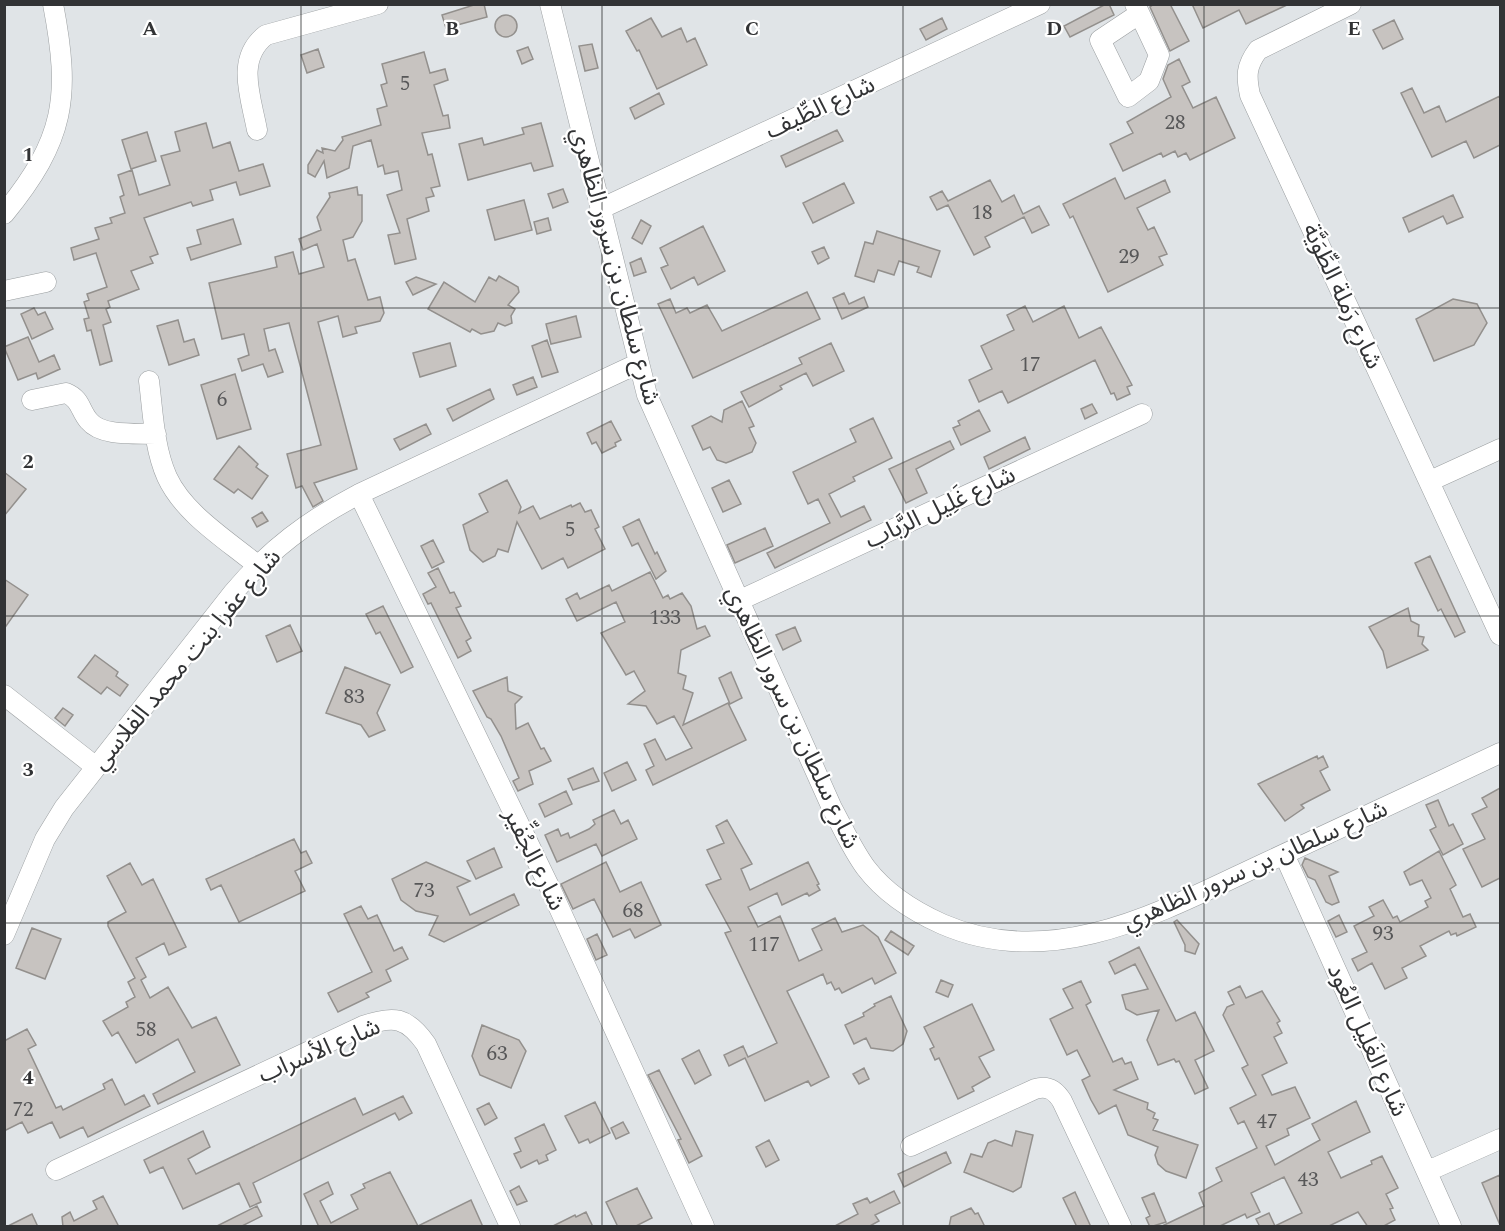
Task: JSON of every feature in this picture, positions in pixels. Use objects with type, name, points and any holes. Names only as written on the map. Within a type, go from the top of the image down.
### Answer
[{"type":"street","points":[[4,214],[31,180],[42,161],[58,119],[63,74],[53,4]]},
{"type":"street","points":[[258,130],[247,73],[250,51],[257,42],[266,35],[378,4]]},
{"type":"street","name":"شارع سلطان بن سرور الظاهري","points":[[550,4],[638,364],[661,430],[851,844],[866,868],[892,895],[922,915],[959,931],[998,940],[1041,944],[1076,938],[1123,926],[1160,912],[1500,753]]},
{"type":"street","name":"شارع الطِّيف","points":[[600,209],[1040,4]]},
{"type":"street","name":"شارع رَملة الطِّوَيَّة","points":[[1342,6],[1258,50],[1250,60],[1246,73],[1250,95],[1500,635]]},
{"type":"street","points":[[4,291],[46,282]]},
{"type":"street","name":"شارع عفرا بنت محمد الفلاسي","points":[[4,935],[45,839],[96,767],[257,565],[321,514],[359,494],[638,364]]},
{"type":"street","points":[[149,381],[156,434],[168,478],[182,500],[257,565]]},
{"type":"street","points":[[32,400],[66,393],[76,398],[88,421],[100,430],[156,434]]},
{"type":"street","name":"شارع غَلِيل الرَّباب","points":[[738,601],[1142,414]]},
{"type":"street","points":[[1430,481],[1500,449]]},
{"type":"street","name":"شارع الجُفِّير","points":[[359,494],[550,888],[704,1227]]},
{"type":"street","points":[[4,695],[96,767]]},
{"type":"street","name":"شارع الغَلِيل العُود","points":[[1284,854],[1428,1171],[1451,1227]]},
{"type":"street","name":"شارع الأسراب","points":[[56,1170],[363,1026],[392,1019],[403,1020],[426,1044],[510,1227]]},
{"type":"street","points":[[911,1146],[1035,1089],[1046,1087],[1056,1092],[1062,1101],[1122,1227]]},
{"type":"street","points":[[1428,1171],[1500,1139]]},
{"type":"building","points":[[484,4],[487,17],[446,28],[442,15]]},
{"type":"building","points":[[1109,4],[1114,15],[1070,37],[1064,26]]},
{"type":"building","points":[[1154,4],[1170,4],[1189,41],[1170,51],[1150,7]]},
{"type":"building","points":[[1192,4],[1289,4],[1246,24],[1239,10],[1203,28]]},
{"type":"building","points":[[506,15],[514,18],[517,26],[514,34],[506,37],[498,34],[495,26],[498,18]]},
{"type":"building","points":[[651,18],[662,37],[681,28],[687,42],[695,38],[707,65],[657,89],[639,50],[637,51],[626,31]]},
{"type":"building","points":[[942,18],[947,29],[926,40],[920,29]]},
{"type":"building","points":[[1394,20],[1403,39],[1383,49],[1373,30]]},
{"type":"building","points":[[592,44],[598,68],[585,71],[579,46]]},
{"type":"building","points":[[528,47],[533,59],[522,64],[517,51]]},
{"type":"building","points":[[318,49],[324,67],[307,73],[301,55]]},
{"type":"building","points":[[424,52],[430,73],[445,69],[448,80],[434,85],[443,116],[448,115],[450,128],[422,133],[428,155],[432,154],[440,186],[431,188],[434,196],[426,198],[429,211],[407,219],[416,259],[395,264],[388,235],[400,233],[387,195],[402,190],[398,171],[385,174],[383,165],[378,167],[371,140],[353,146],[349,168],[327,178],[324,161],[315,177],[308,173],[308,165],[317,150],[323,153],[322,148],[335,151],[343,140],[342,137],[381,125],[377,109],[387,106],[381,85],[387,83],[382,64]]},
{"type":"building","points":[[1179,59],[1190,82],[1182,86],[1193,108],[1216,97],[1235,138],[1190,160],[1186,153],[1178,157],[1175,151],[1163,157],[1161,153],[1123,171],[1110,144],[1133,133],[1127,122],[1171,97],[1163,79],[1168,65]]},
{"type":"building","points":[[1412,88],[1424,113],[1439,106],[1446,122],[1500,96],[1500,145],[1474,158],[1466,141],[1432,157],[1401,93]]},
{"type":"building","points":[[659,93],[664,104],[635,119],[630,108]]},
{"type":"building","points":[[206,123],[213,148],[230,142],[239,171],[263,164],[270,186],[240,195],[236,182],[210,190],[213,200],[193,206],[191,202],[144,218],[158,254],[150,257],[153,263],[131,271],[139,289],[108,301],[110,307],[106,309],[111,322],[103,325],[112,361],[100,365],[91,330],[87,331],[84,319],[89,318],[84,302],[89,300],[87,294],[107,287],[96,253],[74,260],[71,248],[99,239],[95,228],[112,223],[110,218],[125,213],[120,197],[124,195],[118,175],[132,170],[139,195],[170,185],[161,156],[180,151],[175,132]]},
{"type":"building","points":[[541,123],[553,166],[534,171],[531,163],[468,180],[459,144],[482,138],[484,145],[524,134],[522,128]]},
{"type":"building","points":[[837,130],[843,141],[786,167],[781,156]]},
{"type":"building","points":[[147,132],[156,161],[131,169],[122,140]]},
{"type":"building","points":[[1115,178],[1125,199],[1165,180],[1170,192],[1137,208],[1148,230],[1154,227],[1167,254],[1159,257],[1163,265],[1108,292],[1073,216],[1070,218],[1063,204]]},
{"type":"building","points":[[990,180],[1002,202],[1014,195],[1023,214],[1039,206],[1049,225],[1032,233],[1024,217],[985,237],[990,247],[974,255],[948,205],[937,210],[930,197],[942,191],[948,201]]},
{"type":"building","points":[[844,183],[854,203],[813,223],[803,203]]},
{"type":"building","points":[[357,187],[358,195],[362,195],[362,221],[353,237],[343,240],[348,261],[355,259],[368,300],[380,297],[384,313],[380,321],[355,327],[357,333],[343,337],[338,316],[318,322],[357,469],[314,483],[323,501],[313,507],[302,486],[296,488],[287,454],[321,445],[289,323],[264,329],[269,351],[275,349],[283,372],[268,377],[263,364],[242,371],[238,359],[249,355],[244,334],[222,339],[209,283],[277,267],[275,257],[293,252],[299,274],[324,267],[317,244],[303,250],[299,239],[321,230],[317,217],[330,197],[329,193]]},
{"type":"building","points":[[563,189],[568,202],[553,208],[548,194]]},
{"type":"building","points":[[1453,195],[1463,217],[1447,224],[1443,216],[1409,232],[1403,218]]},
{"type":"building","points":[[524,200],[532,230],[495,240],[487,210]]},
{"type":"building","points":[[548,218],[551,230],[537,234],[534,222]]},
{"type":"building","points":[[233,219],[241,244],[191,260],[187,248],[201,244],[197,230]]},
{"type":"building","points":[[641,220],[651,226],[642,244],[632,238]]},
{"type":"building","points":[[703,226],[725,271],[698,285],[694,277],[671,289],[661,268],[668,265],[660,248]]},
{"type":"building","points":[[877,231],[940,251],[931,277],[917,272],[919,267],[899,261],[894,275],[878,270],[874,282],[855,276],[865,242],[873,244]]},
{"type":"building","points":[[824,247],[829,258],[818,264],[812,252]]},
{"type":"building","points":[[641,258],[646,272],[634,276],[630,263]]},
{"type":"building","points":[[499,276],[518,287],[519,292],[508,305],[515,309],[511,316],[512,323],[505,326],[498,323],[494,331],[481,334],[472,329],[470,332],[428,309],[444,282],[475,302],[489,277],[496,281]]},
{"type":"building","points":[[416,277],[436,284],[413,295],[406,282]]},
{"type":"building","points":[[807,292],[820,319],[693,378],[658,304],[670,299],[676,313],[687,308],[690,313],[707,305],[722,331]]},
{"type":"building","points":[[844,293],[849,304],[864,297],[868,307],[842,319],[833,298]]},
{"type":"building","points":[[1453,299],[1477,304],[1487,323],[1474,345],[1434,361],[1416,319]]},
{"type":"building","points":[[1025,306],[1033,322],[1064,306],[1079,338],[1101,327],[1132,385],[1127,387],[1130,394],[1117,400],[1114,393],[1111,394],[1095,360],[1008,403],[1002,391],[979,402],[969,380],[992,369],[981,346],[1014,330],[1007,315]]},
{"type":"building","points":[[34,308],[38,315],[45,312],[53,329],[32,339],[21,314]]},
{"type":"building","points":[[576,316],[581,337],[551,344],[546,324]]},
{"type":"building","points":[[178,320],[184,342],[194,339],[199,355],[169,365],[157,326]]},
{"type":"building","points":[[28,337],[39,362],[54,355],[60,369],[38,379],[36,373],[18,380],[4,347]]},
{"type":"building","points":[[547,340],[558,372],[542,377],[532,346]]},
{"type":"building","points":[[450,343],[456,366],[420,377],[413,353]]},
{"type":"building","points":[[831,343],[844,371],[813,386],[806,373],[780,386],[782,389],[749,407],[741,392],[802,364],[799,358]]},
{"type":"building","points":[[235,374],[251,429],[217,439],[201,385]]},
{"type":"building","points":[[533,377],[537,387],[517,395],[513,385]]},
{"type":"building","points":[[490,389],[494,399],[453,421],[447,409]]},
{"type":"building","points":[[742,401],[754,426],[749,428],[756,443],[752,452],[726,463],[717,460],[710,447],[703,450],[692,426],[711,416],[722,422],[724,410]]},
{"type":"building","points":[[1092,404],[1097,413],[1085,419],[1081,409]]},
{"type":"building","points":[[979,410],[990,431],[961,445],[953,428],[960,425],[958,421]]},
{"type":"building","points":[[873,418],[892,458],[853,477],[855,481],[829,494],[841,517],[864,506],[871,520],[775,568],[767,553],[830,523],[818,499],[808,504],[793,472],[856,442],[850,429]]},
{"type":"building","points":[[611,421],[621,440],[615,443],[616,446],[602,453],[596,442],[592,444],[587,433]]},
{"type":"building","points":[[426,424],[431,434],[400,450],[394,439]]},
{"type":"building","points":[[1025,437],[1030,449],[989,469],[984,457]]},
{"type":"building","points":[[950,441],[954,449],[916,469],[927,493],[906,503],[889,469]]},
{"type":"building","points":[[239,446],[258,464],[256,467],[268,476],[252,499],[238,489],[234,493],[214,479]]},
{"type":"building","points":[[4,472],[26,489],[4,516]]},
{"type":"building","points":[[507,480],[521,507],[519,513],[533,506],[540,519],[580,503],[585,512],[591,510],[599,527],[595,529],[605,549],[568,568],[563,558],[542,569],[517,522],[508,552],[498,549],[495,556],[483,562],[470,550],[463,525],[488,512],[479,494]]},
{"type":"building","points":[[729,480],[741,504],[723,512],[712,488]]},
{"type":"building","points":[[262,512],[268,521],[257,527],[252,518]]},
{"type":"building","points":[[639,519],[655,554],[657,552],[666,571],[656,579],[638,543],[632,546],[623,527]]},
{"type":"building","points":[[765,528],[773,546],[735,563],[727,545]]},
{"type":"building","points":[[433,540],[444,562],[432,568],[421,546]]},
{"type":"building","points":[[1430,556],[1465,632],[1455,637],[1441,609],[1438,611],[1415,563]]},
{"type":"building","points":[[438,568],[450,593],[454,592],[461,606],[456,608],[471,638],[466,641],[471,651],[458,658],[431,603],[428,604],[423,594],[436,587],[428,573]]},
{"type":"building","points":[[650,572],[663,598],[668,595],[670,599],[682,593],[691,606],[697,629],[705,626],[710,636],[681,650],[678,673],[686,676],[683,689],[693,693],[683,725],[728,703],[746,740],[653,785],[646,770],[654,766],[644,744],[655,739],[666,760],[692,748],[674,716],[657,724],[646,706],[628,704],[645,691],[634,671],[626,675],[601,633],[625,622],[616,602],[577,621],[566,599],[577,593],[580,599],[609,585],[612,591]]},
{"type":"building","points":[[4,579],[28,595],[4,629]]},
{"type":"building","points":[[383,606],[413,667],[401,673],[380,632],[376,634],[366,614]]},
{"type":"building","points":[[1408,608],[1411,621],[1419,625],[1418,636],[1424,637],[1422,644],[1428,650],[1387,668],[1383,651],[1369,627]]},
{"type":"building","points":[[290,625],[302,651],[277,662],[266,636]]},
{"type":"building","points":[[795,627],[801,641],[783,650],[776,635]]},
{"type":"building","points":[[95,655],[118,672],[116,676],[128,685],[120,696],[107,687],[101,694],[78,677]]},
{"type":"building","points":[[345,667],[390,685],[377,713],[385,730],[369,737],[361,725],[326,713]]},
{"type":"building","points":[[731,672],[742,698],[730,704],[719,678]]},
{"type":"building","points":[[507,677],[508,691],[522,697],[515,704],[516,729],[528,723],[541,749],[544,748],[551,761],[529,771],[533,784],[518,791],[513,781],[519,778],[501,736],[491,719],[487,717],[473,691]]},
{"type":"building","points":[[63,708],[73,715],[65,726],[55,718]]},
{"type":"building","points":[[1317,756],[1318,759],[1323,756],[1328,767],[1320,771],[1330,790],[1301,805],[1304,808],[1285,821],[1258,784]]},
{"type":"building","points":[[627,762],[636,780],[612,791],[604,773]]},
{"type":"building","points":[[593,768],[599,781],[573,790],[568,779]]},
{"type":"building","points":[[1500,788],[1500,878],[1482,887],[1463,849],[1485,839],[1472,814],[1487,807],[1482,798]]},
{"type":"building","points":[[566,791],[572,804],[545,817],[539,804]]},
{"type":"building","points":[[1438,800],[1449,826],[1453,824],[1463,844],[1443,855],[1430,830],[1436,827],[1426,805]]},
{"type":"building","points":[[614,810],[621,824],[628,820],[637,839],[602,856],[596,844],[557,862],[545,835],[558,829],[561,836],[568,833],[570,838],[589,829],[595,824],[593,820]]},
{"type":"building","points":[[727,820],[752,864],[741,869],[750,890],[808,862],[819,884],[817,885],[820,890],[809,896],[807,893],[782,905],[777,893],[748,907],[758,927],[780,916],[799,961],[822,950],[812,929],[835,918],[842,932],[863,925],[878,937],[896,973],[875,984],[872,978],[842,993],[839,988],[835,990],[831,982],[827,984],[823,974],[787,991],[829,1077],[811,1086],[808,1081],[765,1101],[745,1058],[729,1066],[724,1055],[743,1046],[748,1057],[777,1043],[725,933],[731,931],[706,885],[721,879],[707,850],[724,843],[716,826]]},
{"type":"building","points":[[294,839],[301,853],[306,851],[312,863],[295,871],[305,891],[239,922],[221,885],[211,890],[206,879]]},
{"type":"building","points":[[494,848],[502,867],[476,879],[467,861]]},
{"type":"building","points":[[1439,851],[1456,885],[1450,889],[1463,917],[1470,914],[1476,927],[1457,936],[1456,933],[1451,935],[1449,931],[1420,946],[1426,956],[1402,968],[1407,978],[1385,989],[1372,963],[1358,971],[1352,959],[1367,952],[1354,926],[1374,916],[1369,907],[1383,900],[1393,918],[1397,916],[1400,922],[1428,907],[1425,901],[1431,898],[1422,880],[1410,885],[1404,872]]},
{"type":"building","points":[[1305,858],[1338,872],[1329,876],[1339,902],[1332,905],[1326,902],[1315,880],[1308,877],[1302,865]]},
{"type":"building","points":[[426,862],[470,881],[457,887],[470,915],[514,894],[519,905],[444,942],[429,935],[438,916],[416,911],[401,900],[392,879]]},
{"type":"building","points":[[606,862],[620,892],[641,882],[661,925],[635,938],[630,929],[613,937],[594,899],[573,909],[561,884]]},
{"type":"building","points":[[130,863],[142,885],[153,879],[186,947],[169,955],[164,943],[136,958],[146,977],[141,980],[150,998],[168,987],[192,1028],[216,1017],[240,1065],[158,1104],[153,1094],[195,1072],[178,1039],[136,1063],[118,1032],[112,1036],[103,1021],[128,1007],[126,1002],[135,997],[128,982],[135,978],[108,926],[108,922],[126,912],[107,876]]},
{"type":"building","points":[[361,906],[368,919],[377,915],[394,951],[402,947],[408,959],[386,970],[391,981],[366,993],[369,997],[338,1012],[328,993],[372,972],[344,914]]},
{"type":"building","points":[[1339,915],[1347,932],[1336,937],[1328,921]]},
{"type":"building","points":[[1177,920],[1199,944],[1195,954],[1185,951],[1185,945],[1174,922]]},
{"type":"building","points":[[32,928],[61,939],[45,979],[16,968]]},
{"type":"building","points":[[891,931],[914,946],[908,955],[885,940]]},
{"type":"building","points":[[597,934],[607,955],[596,960],[587,939]]},
{"type":"building","points":[[1139,947],[1176,1021],[1195,1012],[1214,1051],[1195,1060],[1208,1088],[1195,1094],[1179,1061],[1176,1062],[1174,1059],[1158,1065],[1147,1040],[1159,1010],[1137,1015],[1126,1009],[1122,995],[1148,989],[1135,964],[1115,974],[1109,962]]},
{"type":"building","points":[[941,980],[953,985],[948,997],[936,992]]},
{"type":"building","points":[[1081,981],[1091,1002],[1086,1005],[1113,1062],[1122,1058],[1125,1064],[1131,1062],[1138,1079],[1114,1090],[1148,1103],[1147,1109],[1155,1113],[1153,1118],[1158,1120],[1153,1130],[1198,1145],[1186,1178],[1166,1171],[1158,1164],[1155,1155],[1158,1147],[1128,1135],[1116,1105],[1099,1114],[1082,1080],[1090,1076],[1077,1050],[1067,1055],[1050,1019],[1073,1008],[1063,989]]},
{"type":"building","points":[[1240,986],[1246,998],[1262,991],[1280,1021],[1277,1023],[1282,1033],[1274,1037],[1287,1063],[1262,1075],[1272,1095],[1295,1087],[1310,1118],[1287,1129],[1289,1135],[1266,1146],[1275,1165],[1320,1140],[1312,1124],[1356,1101],[1370,1132],[1328,1152],[1341,1178],[1372,1164],[1371,1161],[1382,1156],[1398,1188],[1386,1194],[1393,1208],[1390,1209],[1395,1220],[1382,1227],[1368,1227],[1358,1212],[1327,1227],[1260,1227],[1256,1219],[1269,1213],[1275,1226],[1302,1213],[1284,1177],[1251,1193],[1260,1212],[1247,1218],[1245,1214],[1218,1227],[1160,1227],[1204,1206],[1199,1193],[1222,1181],[1216,1168],[1257,1148],[1244,1121],[1238,1124],[1230,1108],[1256,1095],[1242,1068],[1248,1065],[1223,1015],[1227,1007],[1234,1004],[1228,992]]},
{"type":"building","points":[[891,996],[907,1031],[903,1044],[893,1051],[871,1048],[866,1038],[854,1044],[845,1025],[864,1016],[863,1013],[875,1006],[874,1004]]},
{"type":"building","points":[[972,1004],[994,1050],[979,1057],[990,1077],[972,1087],[974,1091],[958,1099],[939,1058],[935,1060],[930,1049],[934,1047],[924,1027]]},
{"type":"building","points":[[482,1025],[519,1040],[526,1051],[511,1088],[480,1075],[472,1056]]},
{"type":"building","points":[[27,1029],[36,1045],[28,1049],[56,1108],[61,1106],[63,1110],[105,1089],[103,1084],[112,1079],[125,1105],[144,1095],[150,1106],[88,1137],[83,1127],[60,1138],[52,1122],[28,1133],[22,1122],[4,1131],[4,1041]]},
{"type":"building","points":[[699,1050],[711,1075],[695,1084],[682,1059]]},
{"type":"building","points":[[864,1068],[869,1079],[859,1084],[853,1074]]},
{"type":"building","points":[[659,1070],[702,1156],[689,1163],[678,1140],[681,1139],[648,1075]]},
{"type":"building","points":[[403,1096],[412,1113],[399,1120],[395,1113],[253,1183],[261,1202],[250,1207],[239,1183],[183,1209],[163,1167],[150,1173],[144,1160],[203,1131],[210,1147],[188,1159],[196,1174],[355,1098],[363,1115]]},
{"type":"building","points":[[595,1102],[610,1133],[590,1143],[588,1139],[579,1143],[565,1116]]},
{"type":"building","points":[[489,1103],[497,1118],[485,1125],[477,1109]]},
{"type":"building","points":[[623,1122],[629,1133],[616,1139],[611,1128]]},
{"type":"building","points":[[544,1124],[556,1150],[546,1155],[548,1160],[539,1164],[537,1160],[521,1168],[514,1154],[521,1151],[515,1138]]},
{"type":"building","points":[[1016,1131],[1033,1135],[1021,1187],[1013,1192],[964,1172],[971,1154],[982,1157],[988,1143],[995,1140],[1012,1146]]},
{"type":"building","points":[[769,1140],[779,1160],[766,1167],[756,1147]]},
{"type":"building","points":[[946,1152],[951,1163],[904,1187],[898,1174]]},
{"type":"building","points":[[390,1172],[418,1226],[471,1200],[483,1227],[319,1227],[304,1194],[328,1182],[333,1194],[320,1201],[331,1223],[358,1209],[351,1195],[365,1188],[363,1184]]},
{"type":"building","points":[[1500,1175],[1500,1225],[1482,1183]]},
{"type":"building","points":[[519,1186],[527,1201],[517,1205],[510,1191]]},
{"type":"building","points":[[637,1188],[652,1218],[634,1227],[618,1227],[606,1202]]},
{"type":"building","points":[[894,1191],[900,1203],[875,1215],[879,1221],[868,1227],[833,1227],[858,1214],[853,1204],[867,1198],[870,1203]]},
{"type":"building","points":[[1075,1192],[1091,1227],[1077,1227],[1063,1198]]},
{"type":"building","points":[[1154,1193],[1166,1222],[1150,1227],[1146,1218],[1150,1216],[1142,1198]]},
{"type":"building","points":[[103,1196],[119,1227],[63,1227],[62,1217],[70,1212],[74,1221],[97,1209],[93,1201]]},
{"type":"building","points":[[257,1206],[262,1216],[240,1227],[215,1227]]},
{"type":"building","points":[[971,1208],[975,1214],[978,1213],[985,1227],[949,1227],[951,1217]]},
{"type":"building","points":[[586,1212],[593,1227],[551,1227],[575,1215],[576,1217]]},
{"type":"building","points":[[32,1214],[38,1227],[6,1227]]}]
